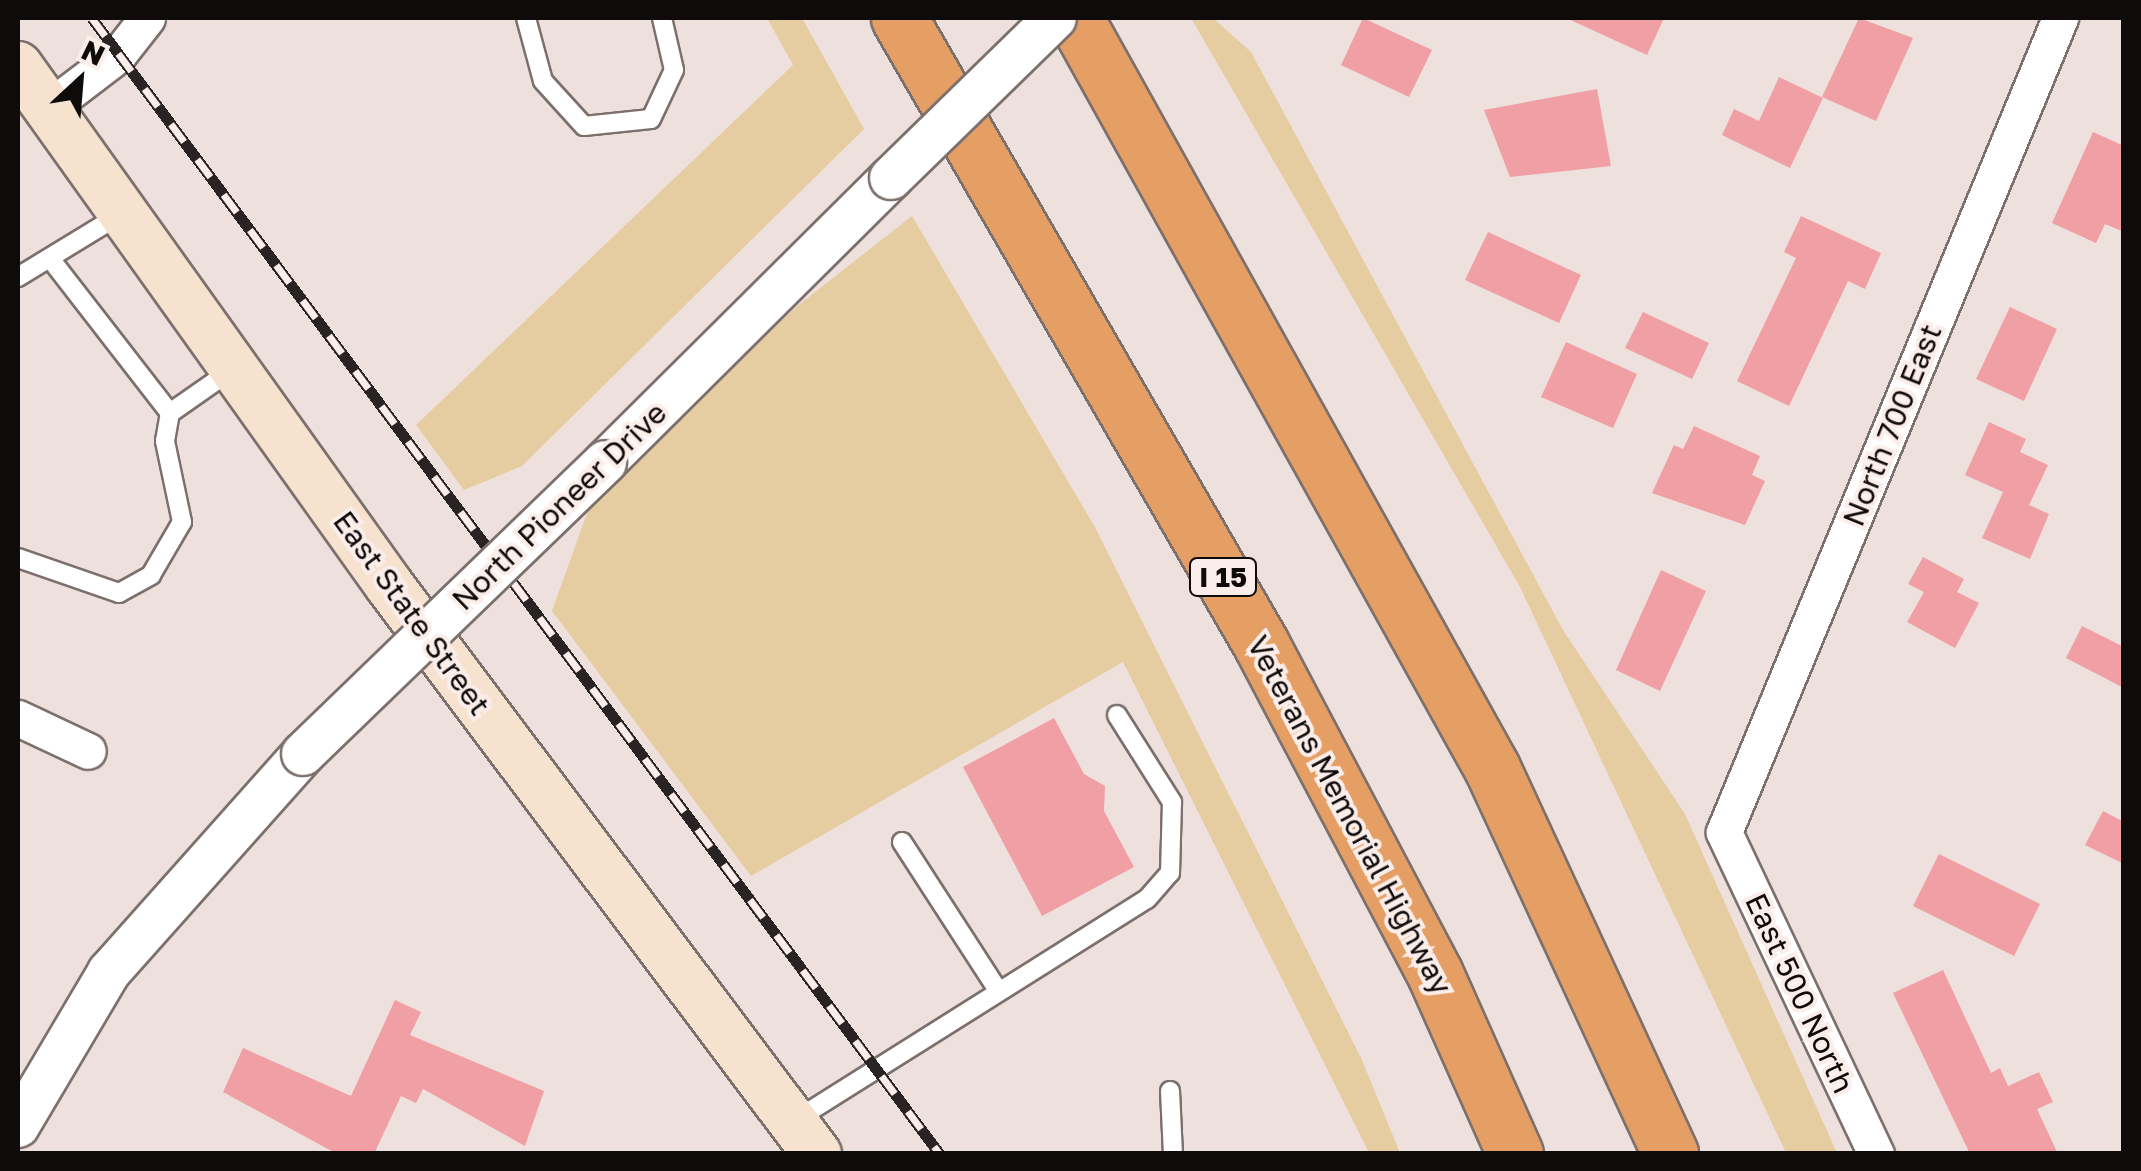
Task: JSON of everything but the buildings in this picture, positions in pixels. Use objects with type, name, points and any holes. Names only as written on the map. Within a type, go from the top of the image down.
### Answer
[{"type":"highway","name":"Veterans Memorial Highway","points":[[899,18],[1261,644],[1435,974],[1515,1154]]},
{"type":"highway","points":[[1076,18],[1492,768],[1670,1154]]},
{"type":"main road","name":"East State Street","points":[[26,81],[805,1138]]},
{"type":"street","points":[[26,81],[118,56],[147,18]]},
{"type":"street","name":"North Pioneer Drive","points":[[18,1126],[109,972],[304,754],[1055,18]]},
{"type":"street","name":"North 700 East","points":[[1724,832],[2060,18]]},
{"type":"street","points":[[18,718],[88,751]]},
{"type":"street","name":"East 500 North","points":[[1724,832],[1876,1154]]},
{"type":"lane","points":[[526,18],[543,81],[584,126],[651,119],[674,70],[662,18]]},
{"type":"lane","points":[[19,281],[123,214]]},
{"type":"lane","points":[[18,558],[119,592],[151,576],[182,522],[166,441],[170,412],[52,261]]},
{"type":"lane","points":[[170,412],[234,368]]},
{"type":"lane","points":[[805,1138],[998,990],[1147,899],[1170,873],[1172,802],[1117,715]]},
{"type":"lane","points":[[902,842],[998,990]]},
{"type":"lane","points":[[1170,1092],[1173,1154]]},
{"type":"shaded area","points":[[767,18],[802,18],[864,129],[522,466],[464,490],[416,425],[793,65]]},
{"type":"shaded area","points":[[1191,18],[1213,18],[1251,52],[1563,630],[1685,814],[1837,1153],[1786,1153],[1520,587]]},
{"type":"shaded area","points":[[912,216],[1096,529],[1362,1060],[1400,1153],[1369,1153],[1123,662],[751,876],[552,611],[591,502],[796,307]]},
{"type":"railway","points":[[92,18],[940,1154]]}]
